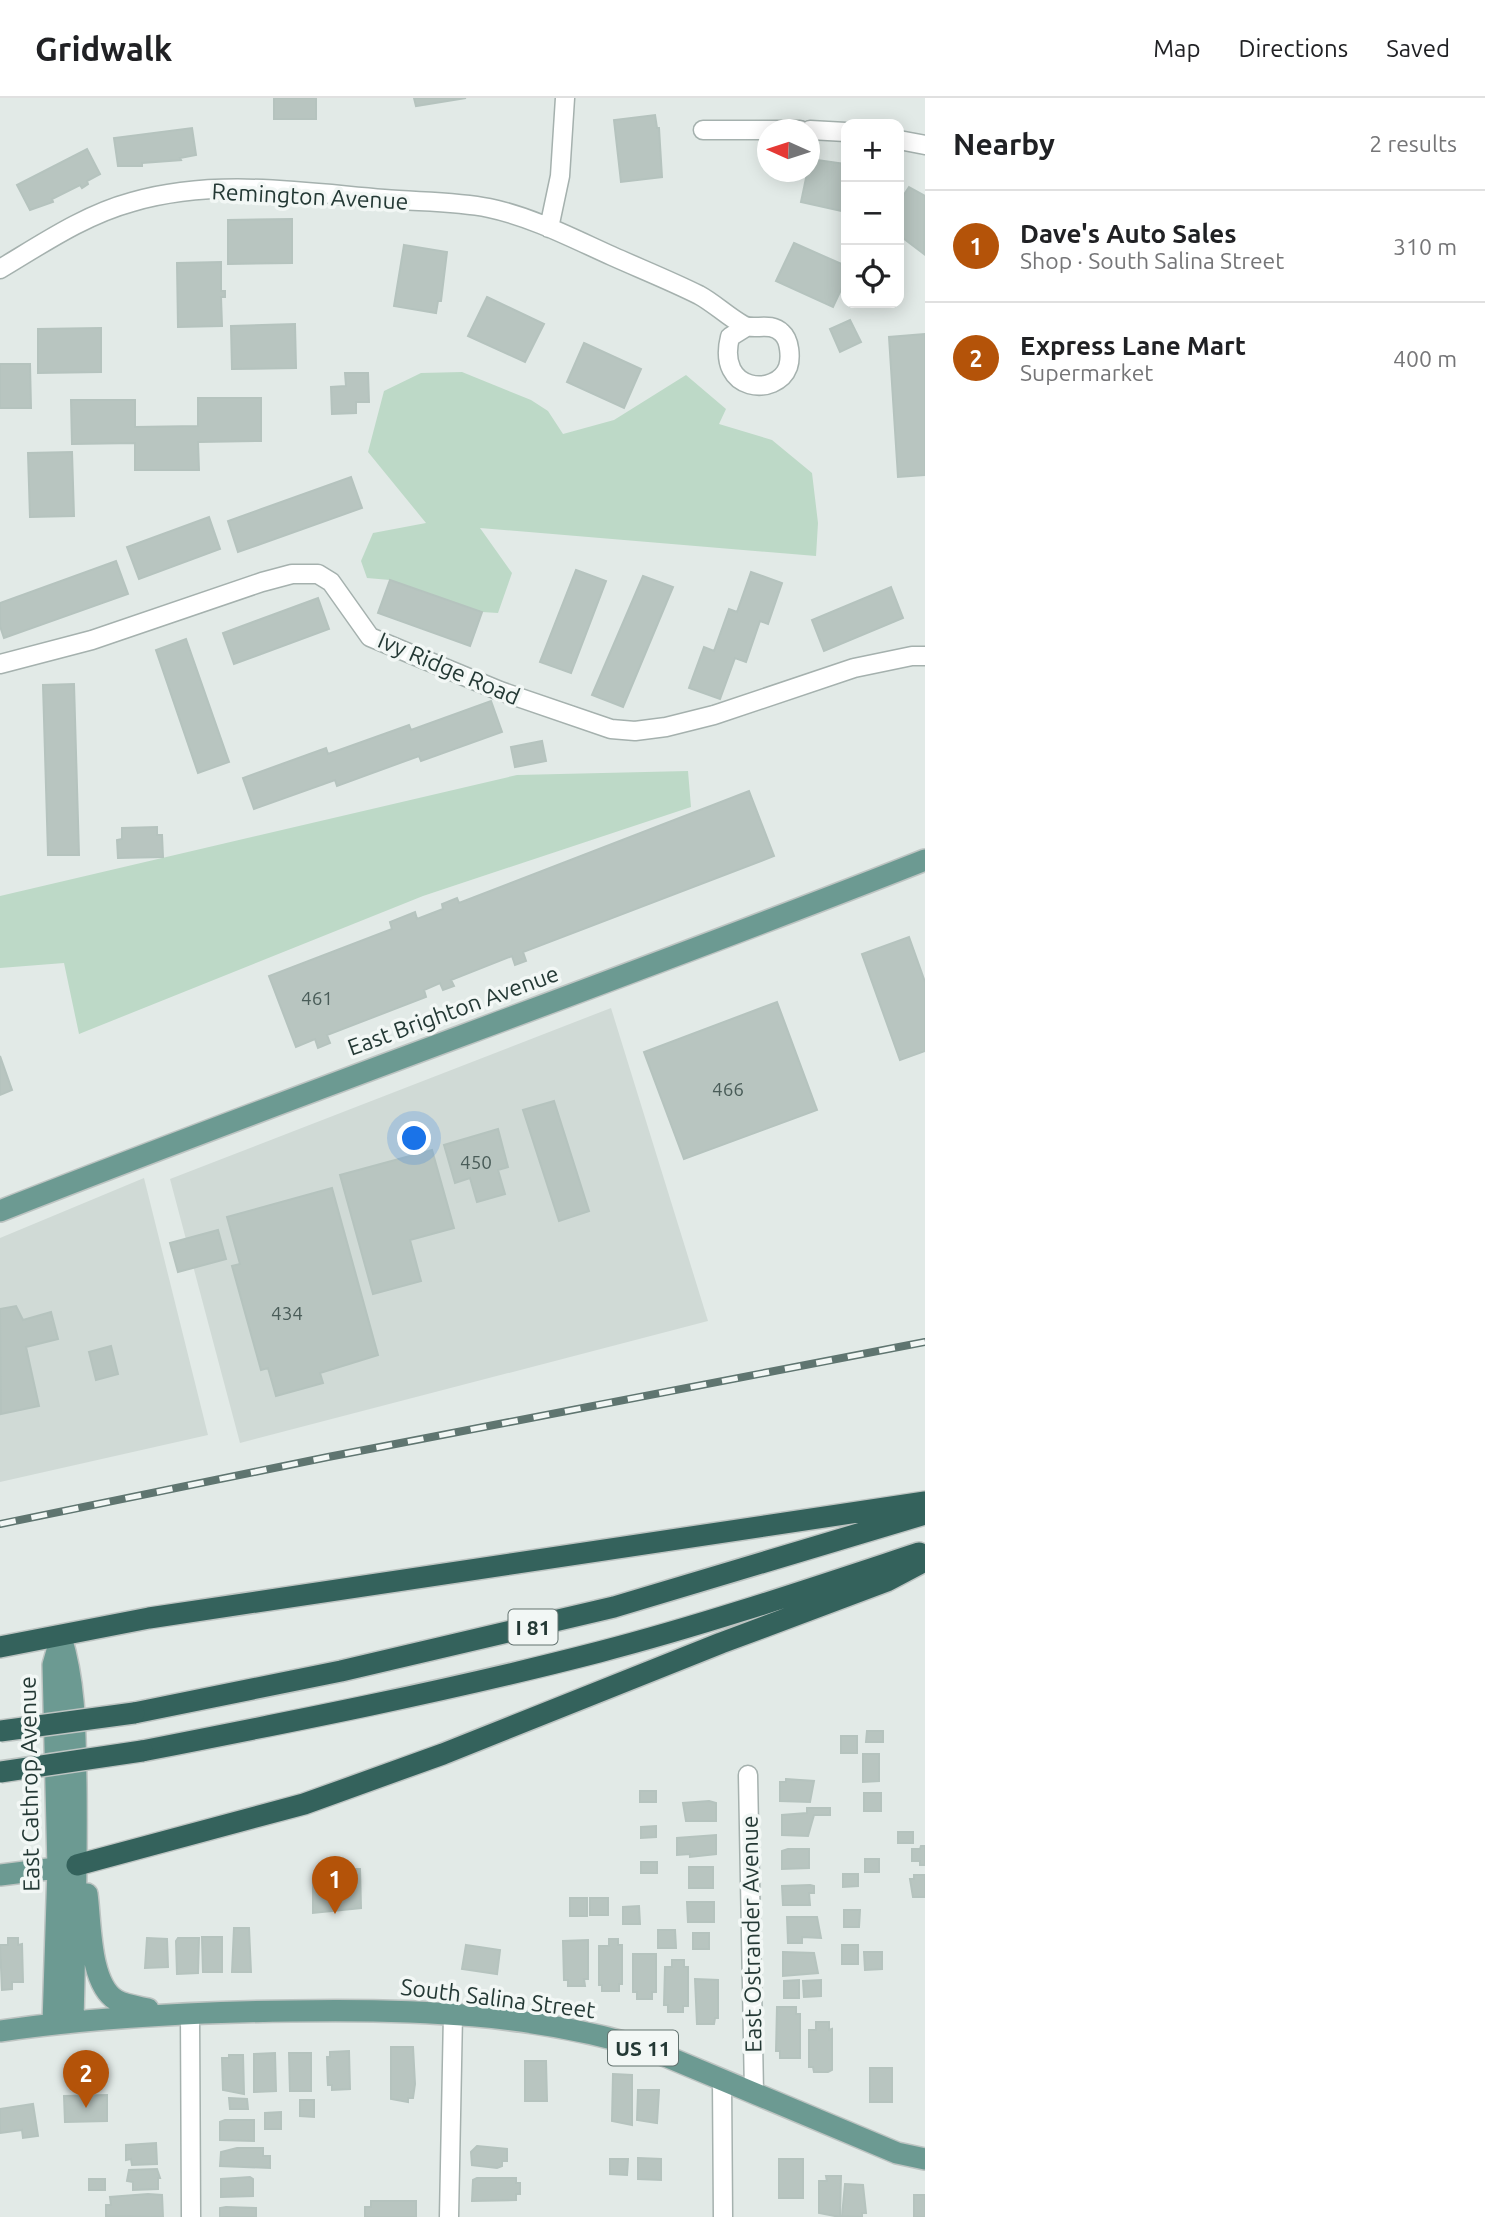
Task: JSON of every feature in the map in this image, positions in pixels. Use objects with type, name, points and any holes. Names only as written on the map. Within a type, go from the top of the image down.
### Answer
[{"type":"highway","points":[[0,1647],[149,1618],[925,1502]]},
{"type":"highway","name":"I 81","points":[[0,1731],[134,1713],[392,1660],[614,1607],[925,1514]]},
{"type":"highway","name":"I 81","points":[[0,1772],[142,1751],[463,1686],[601,1652],[741,1611],[925,1551]]},
{"type":"highway","points":[[68,1867],[304,1804],[430,1759],[721,1643],[887,1581],[925,1561]]},
{"type":"main road","name":"East Brighton Avenue","points":[[0,1211],[230,1120],[766,922],[925,860]]},
{"type":"main road","name":"East Cathrop Avenue","points":[[61,1637],[71,1670],[75,1703],[63,2022]]},
{"type":"main road","points":[[0,1875],[68,1867],[87,1895],[97,1969],[105,1987],[116,2000],[163,2014]]},
{"type":"main road","name":"South Salina Street","points":[[0,2031],[63,2022],[190,2012],[368,2010],[453,2014],[527,2023],[620,2040],[897,2153],[925,2159]]},
{"type":"street","points":[[550,228],[559,176],[565,98]]},
{"type":"street","points":[[703,130],[757,130]]},
{"type":"street","points":[[820,131],[841,132]]},
{"type":"street","points":[[904,141],[925,144]]},
{"type":"street","name":"Remington Avenue","points":[[0,269],[81,221],[130,202],[169,193],[219,188],[259,188],[488,208],[550,228],[701,296],[746,327]]},
{"type":"street","name":"Ivy Ridge Road","points":[[0,664],[92,640],[292,574],[318,574],[331,582],[370,637],[500,691],[611,729],[635,731],[666,727],[714,715],[855,668],[912,656],[925,656]]},
{"type":"street","name":"East Ostrander Avenue","points":[[748,1775],[754,2094]]},
{"type":"street","points":[[190,2012],[191,2217]]},
{"type":"street","points":[[449,2217],[453,2014]]},
{"type":"street","points":[[722,2080],[723,2217]]},
{"type":"shaded area","points":[[611,1008],[708,1321],[240,1443],[170,1179]]},
{"type":"shaded area","points":[[144,1178],[208,1435],[0,1482],[0,1238]]},
{"type":"green space","points":[[462,372],[531,400],[548,411],[563,434],[614,420],[686,375],[726,409],[719,424],[772,440],[812,473],[818,523],[816,556],[480,528],[512,573],[498,613],[482,612],[390,580],[367,578],[361,561],[373,533],[426,523],[368,452],[384,391],[421,373]]},
{"type":"green space","points":[[688,771],[691,807],[423,896],[79,1034],[64,963],[0,968],[0,896],[517,775]]},
{"type":"building","points":[[274,98],[316,98],[316,119],[274,119]]},
{"type":"building","points":[[414,98],[466,98],[416,106]]},
{"type":"building","points":[[655,115],[659,128],[662,177],[621,182],[614,120]]},
{"type":"building","points":[[192,128],[196,155],[180,158],[181,160],[142,163],[142,166],[118,166],[114,138]]},
{"type":"building","points":[[87,149],[100,174],[87,181],[88,184],[82,188],[80,185],[52,199],[53,202],[30,210],[17,185]]},
{"type":"building","points":[[820,160],[841,163],[841,211],[801,202],[805,182],[820,182]]},
{"type":"building","points":[[909,187],[925,196],[924,254],[904,239],[904,194]]},
{"type":"building","points":[[292,219],[292,263],[228,264],[228,220]]},
{"type":"building","points":[[794,243],[841,264],[841,290],[833,307],[776,281]]},
{"type":"building","points":[[404,245],[447,252],[441,301],[438,301],[436,313],[394,306]]},
{"type":"building","points":[[221,262],[221,291],[225,291],[225,297],[221,297],[222,326],[178,327],[177,263]]},
{"type":"building","points":[[487,297],[544,324],[525,362],[468,336]]},
{"type":"building","points":[[850,320],[861,342],[840,352],[830,329]]},
{"type":"building","points":[[295,324],[296,368],[232,369],[231,326]]},
{"type":"building","points":[[101,328],[101,372],[38,373],[38,329]]},
{"type":"building","points":[[925,334],[925,475],[898,477],[889,337]]},
{"type":"building","points":[[584,343],[641,369],[624,408],[567,382]]},
{"type":"building","points":[[0,364],[30,364],[31,408],[0,408]]},
{"type":"building","points":[[345,373],[368,373],[369,402],[356,402],[356,413],[332,414],[331,387],[346,386]]},
{"type":"building","points":[[198,398],[261,398],[261,441],[198,442],[199,470],[135,470],[135,443],[72,444],[71,400],[135,400],[135,427],[198,426]]},
{"type":"building","points":[[72,452],[74,516],[30,517],[28,453]]},
{"type":"building","points":[[351,477],[362,508],[238,552],[228,521]]},
{"type":"building","points":[[209,517],[220,549],[139,579],[127,547]]},
{"type":"building","points":[[116,561],[128,594],[4,638],[0,626],[0,603]]},
{"type":"building","points":[[576,570],[606,581],[571,673],[540,662]]},
{"type":"building","points":[[751,572],[782,583],[768,624],[760,621],[746,662],[735,658],[720,699],[689,688],[704,647],[714,651],[729,609],[737,612]]},
{"type":"building","points":[[643,576],[673,587],[623,707],[592,695]]},
{"type":"building","points":[[390,580],[482,612],[470,646],[378,613]]},
{"type":"building","points":[[891,587],[903,618],[824,651],[812,620]]},
{"type":"building","points":[[318,598],[329,629],[234,664],[223,633]]},
{"type":"building","points":[[186,639],[229,762],[198,773],[156,650]]},
{"type":"building","points":[[74,684],[79,855],[48,855],[43,685]]},
{"type":"building","points":[[491,701],[502,732],[421,761],[419,756],[337,786],[335,780],[254,809],[243,778],[326,748],[328,754],[409,725],[411,730]]},
{"type":"building","points":[[542,741],[546,761],[515,767],[511,747]]},
{"type":"building","points":[[749,791],[774,856],[523,952],[526,961],[515,965],[512,956],[451,980],[454,986],[443,990],[440,983],[424,990],[426,997],[327,1035],[330,1043],[318,1048],[315,1039],[296,1047],[269,976],[392,929],[390,922],[415,912],[417,919],[443,909],[442,904],[457,898],[459,903]]},
{"type":"building","points":[[157,827],[157,835],[162,835],[163,857],[118,858],[117,840],[122,839],[122,828]]},
{"type":"building","points":[[909,937],[925,982],[925,1051],[900,1060],[862,954]]},
{"type":"building","points":[[777,1002],[817,1110],[684,1159],[644,1052]]},
{"type":"building","points":[[0,1056],[12,1090],[0,1095]]},
{"type":"building","points":[[554,1101],[589,1211],[559,1221],[523,1110]]},
{"type":"building","points":[[498,1129],[508,1167],[498,1170],[505,1194],[477,1202],[470,1178],[455,1183],[444,1145]]},
{"type":"building","points":[[432,1150],[454,1228],[410,1240],[421,1281],[373,1294],[340,1175]]},
{"type":"building","points":[[332,1188],[378,1355],[320,1373],[323,1383],[276,1396],[268,1368],[261,1370],[232,1266],[240,1264],[227,1217]]},
{"type":"building","points":[[218,1230],[226,1259],[178,1272],[170,1243]]},
{"type":"building","points":[[16,1306],[23,1320],[51,1312],[58,1339],[26,1347],[39,1406],[1,1414],[0,1309]]},
{"type":"building","points":[[111,1346],[118,1374],[96,1380],[89,1352]]},
{"type":"building","points":[[867,1731],[883,1731],[883,1742],[866,1742]]},
{"type":"building","points":[[841,1736],[857,1736],[857,1753],[841,1753]]},
{"type":"building","points":[[863,1754],[879,1754],[879,1781],[863,1782]]},
{"type":"building","points":[[786,1779],[814,1781],[810,1802],[780,1801],[780,1782],[786,1782]]},
{"type":"building","points":[[640,1791],[656,1791],[656,1802],[640,1802]]},
{"type":"building","points":[[864,1793],[881,1793],[881,1811],[864,1811]]},
{"type":"building","points":[[683,1803],[716,1803],[716,1821],[686,1821]]},
{"type":"building","points":[[807,1808],[830,1808],[830,1815],[814,1815],[808,1836],[782,1835],[782,1815],[807,1813]]},
{"type":"building","points":[[656,1826],[656,1837],[641,1838],[641,1827]]},
{"type":"building","points":[[898,1832],[913,1832],[913,1843],[898,1843]]},
{"type":"building","points":[[716,1835],[716,1854],[690,1857],[690,1854],[677,1855],[677,1838]]},
{"type":"building","points":[[925,1846],[925,1865],[920,1865],[920,1861],[912,1861],[912,1849],[920,1849]]},
{"type":"building","points":[[809,1849],[809,1868],[782,1869],[782,1851]]},
{"type":"building","points":[[865,1859],[879,1859],[879,1872],[865,1872]]},
{"type":"building","points":[[641,1862],[657,1862],[657,1873],[641,1873]]},
{"type":"building","points":[[689,1867],[713,1867],[713,1888],[689,1888]]},
{"type":"building","points":[[331,1869],[360,1869],[361,1908],[313,1913],[313,1880],[331,1880]]},
{"type":"building","points":[[843,1874],[858,1874],[858,1886],[843,1887]]},
{"type":"building","points":[[914,1875],[925,1875],[925,1897],[913,1897],[910,1879],[914,1879]]},
{"type":"building","points":[[782,1886],[814,1886],[814,1893],[809,1893],[810,1905],[783,1905]]},
{"type":"building","points":[[570,1898],[587,1898],[587,1916],[570,1916]]},
{"type":"building","points":[[590,1898],[608,1898],[608,1915],[590,1915]]},
{"type":"building","points":[[687,1902],[714,1902],[714,1922],[688,1922]]},
{"type":"building","points":[[639,1906],[640,1924],[623,1924],[623,1907]]},
{"type":"building","points":[[844,1910],[860,1910],[859,1927],[844,1927]]},
{"type":"building","points":[[787,1917],[817,1917],[821,1938],[802,1937],[802,1943],[788,1943]]},
{"type":"building","points":[[234,1928],[249,1928],[251,1972],[232,1972]]},
{"type":"building","points":[[658,1930],[675,1930],[676,1948],[658,1948]]},
{"type":"building","points":[[693,1933],[709,1933],[709,1949],[693,1949]]},
{"type":"building","points":[[202,1937],[222,1937],[222,1972],[203,1972]]},
{"type":"building","points":[[8,1938],[18,1938],[18,1945],[22,1944],[23,1982],[12,1982],[12,1989],[2,1990],[0,1945],[8,1945]]},
{"type":"building","points":[[147,1938],[167,1939],[168,1967],[145,1968]]},
{"type":"building","points":[[178,1938],[199,1938],[198,1973],[177,1974]]},
{"type":"building","points":[[609,1939],[618,1939],[618,1945],[622,1945],[622,1984],[619,1984],[619,1991],[602,1991],[602,1985],[599,1985],[599,1946],[609,1946]]},
{"type":"building","points":[[588,1940],[588,1979],[584,1979],[585,1986],[568,1986],[568,1980],[564,1980],[563,1941]]},
{"type":"building","points":[[466,1945],[500,1950],[497,1974],[462,1969]]},
{"type":"building","points":[[842,1945],[858,1945],[858,1964],[842,1964]]},
{"type":"building","points":[[783,1952],[814,1953],[818,1973],[783,1976]]},
{"type":"building","points":[[864,1952],[882,1952],[882,1969],[865,1970]]},
{"type":"building","points":[[633,1954],[656,1954],[656,1992],[652,1992],[652,1999],[637,1999],[637,1992],[633,1992]]},
{"type":"building","points":[[672,1960],[684,1960],[684,1967],[688,1967],[688,2006],[683,2006],[683,2012],[668,2012],[668,2005],[664,2005],[665,1967],[672,1967]]},
{"type":"building","points":[[695,1979],[718,1980],[718,2018],[715,2018],[714,2024],[697,2024]]},
{"type":"building","points":[[799,1980],[799,1998],[784,1998],[784,1981]]},
{"type":"building","points":[[821,1980],[821,1996],[804,1997],[803,1981]]},
{"type":"building","points":[[777,2007],[796,2007],[796,2014],[800,2014],[800,2058],[780,2058],[780,2051],[776,2051]]},
{"type":"building","points":[[816,2022],[829,2022],[829,2030],[832,2029],[832,2070],[828,2072],[814,2072],[813,2067],[809,2067],[809,2030],[816,2030]]},
{"type":"building","points":[[391,2047],[413,2047],[415,2084],[413,2098],[408,2098],[408,2102],[391,2099]]},
{"type":"building","points":[[349,2051],[350,2089],[332,2090],[332,2085],[328,2085],[327,2057],[330,2057],[330,2052]]},
{"type":"building","points":[[275,2053],[276,2091],[254,2092],[254,2054]]},
{"type":"building","points":[[289,2053],[311,2053],[311,2091],[290,2091]]},
{"type":"building","points":[[229,2055],[243,2055],[244,2094],[223,2090],[222,2058],[229,2058]]},
{"type":"building","points":[[525,2061],[546,2061],[547,2101],[525,2101]]},
{"type":"building","points":[[870,2068],[892,2068],[892,2102],[870,2102]]},
{"type":"building","points":[[613,2074],[632,2075],[632,2125],[612,2121]]},
{"type":"building","points":[[638,2090],[659,2090],[657,2123],[637,2120]]},
{"type":"building","points":[[107,2095],[107,2121],[65,2122],[64,2096]]},
{"type":"building","points":[[229,2098],[247,2099],[248,2109],[230,2109]]},
{"type":"building","points":[[300,2100],[314,2100],[314,2117],[300,2116]]},
{"type":"building","points":[[33,2104],[38,2136],[23,2138],[22,2130],[0,2133],[0,2109]]},
{"type":"building","points":[[281,2112],[281,2129],[265,2129],[265,2113]]},
{"type":"building","points":[[254,2120],[254,2141],[220,2140],[220,2122]]},
{"type":"building","points":[[156,2143],[157,2164],[132,2165],[131,2159],[126,2160],[126,2145]]},
{"type":"building","points":[[477,2146],[507,2149],[507,2161],[502,2161],[502,2166],[497,2168],[472,2165],[471,2152]]},
{"type":"building","points":[[237,2148],[263,2148],[263,2156],[270,2156],[270,2168],[220,2166],[221,2152]]},
{"type":"building","points":[[638,2158],[661,2159],[661,2180],[638,2179]]},
{"type":"building","points":[[610,2159],[628,2159],[627,2175],[610,2174]]},
{"type":"building","points":[[779,2159],[803,2159],[803,2198],[779,2198]]},
{"type":"building","points":[[157,2169],[160,2178],[158,2189],[133,2190],[133,2182],[127,2181],[129,2170]]},
{"type":"building","points":[[826,2176],[841,2176],[840,2217],[819,2213],[819,2181],[827,2181]]},
{"type":"building","points":[[516,2178],[516,2183],[520,2183],[520,2194],[516,2194],[516,2200],[472,2201],[473,2180]]},
{"type":"building","points":[[89,2179],[105,2179],[105,2190],[89,2190]]},
{"type":"building","points":[[221,2179],[253,2179],[253,2196],[221,2197]]},
{"type":"building","points":[[845,2184],[863,2185],[866,2213],[862,2213],[862,2217],[842,2216]]},
{"type":"building","points":[[162,2195],[163,2217],[106,2216],[106,2205],[111,2205],[110,2197]]},
{"type":"building","points":[[914,2195],[925,2195],[925,2217],[914,2217]]},
{"type":"building","points":[[371,2201],[416,2201],[416,2217],[365,2217],[365,2207],[371,2207]]},
{"type":"building","points":[[220,2208],[256,2208],[256,2217],[220,2217]]},
{"type":"railway","points":[[0,1524],[328,1457],[925,1342]]},
{"type":"place","name":"Dave's Auto Sales","points":[[335,1914]]},
{"type":"place","name":"Express Lane Mart","points":[[86,2108]]}]
